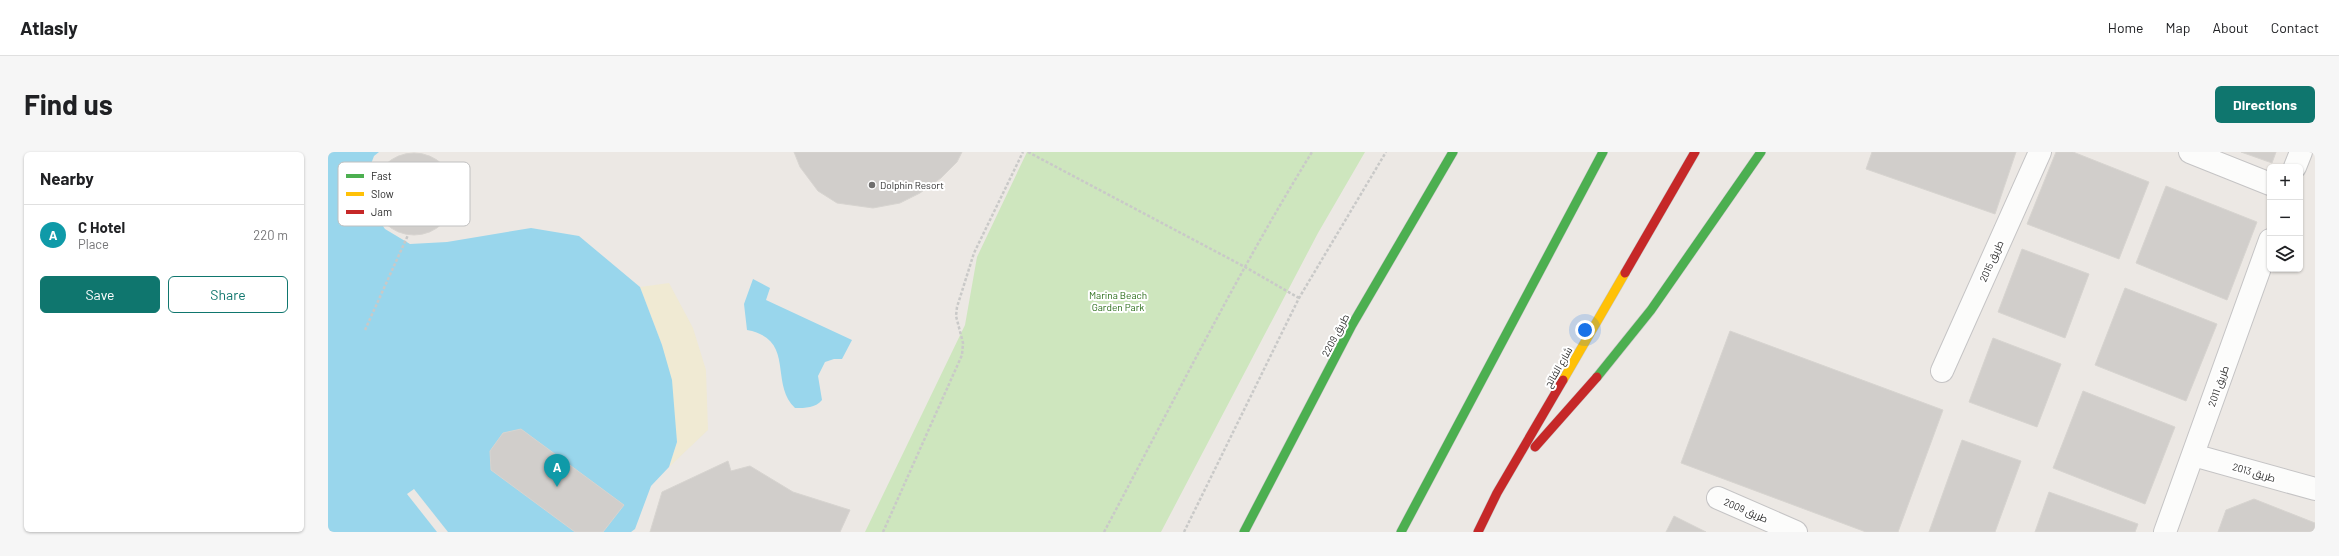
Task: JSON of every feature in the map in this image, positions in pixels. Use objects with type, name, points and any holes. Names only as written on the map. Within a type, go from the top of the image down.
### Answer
[{"type":"main road","name":"طريق 2209","points":[[1244,532],[1352,325],[1453,152]]},
{"type":"main road","points":[[1401,532],[1603,152]]},
{"type":"main road","name":"شارع الفاتح","points":[[1478,532],[1496,493],[1695,152]]},
{"type":"main road","points":[[1496,493],[1618,353],[1761,152]]},
{"type":"street","name":"طريق 2015","points":[[1942,371],[2040,152]]},
{"type":"street","points":[[2190,152],[2267,183]]},
{"type":"street","points":[[2296,164],[2301,152]]},
{"type":"street","name":"طريق 2011","points":[[2165,532],[2267,248]]},
{"type":"street","name":"طريق 2013","points":[[2193,455],[2315,489]]},
{"type":"street","name":"طريق 2009","points":[[1718,498],[1796,532]]},
{"type":"path","points":[[883,532],[962,355],[963,343],[956,316],[957,307],[974,254],[1023,152]]},
{"type":"path","points":[[1028,152],[1245,267],[1299,298]]},
{"type":"path","points":[[1104,532],[1245,267],[1279,205],[1312,152]]},
{"type":"path","points":[[1184,532],[1299,298],[1386,152]]},
{"type":"path","points":[[365,330],[408,235]]},
{"type":"green space","name":"Marina Beach Garden Park","points":[[1027,152],[1365,152],[1318,233],[1161,532],[865,532],[965,325],[977,257]]},
{"type":"sand","points":[[669,283],[693,328],[706,370],[708,430],[669,467],[677,442],[662,345],[640,287]]},
{"type":"water","points":[[328,152],[379,152],[374,156],[372,162],[338,162],[338,226],[383,226],[385,229],[410,244],[447,242],[531,228],[579,236],[640,287],[662,345],[672,380],[677,442],[669,467],[651,486],[635,529],[631,532],[328,532]]},
{"type":"water","points":[[753,279],[770,288],[766,300],[852,340],[842,359],[834,359],[825,362],[818,376],[822,400],[816,405],[807,408],[795,408],[787,398],[783,387],[780,363],[772,342],[762,335],[747,330],[744,304]]},
{"type":"pier","points":[[414,489],[448,532],[437,532],[407,494]]},
{"type":"building","name":"Dolphin Resort","points":[[794,152],[962,152],[957,162],[941,178],[920,193],[900,203],[873,208],[837,203],[818,191],[800,167]]},
{"type":"building","points":[[1872,152],[2016,152],[1995,214],[1866,169]]},
{"type":"building","points":[[2056,152],[2073,152],[2149,182],[2119,259],[2027,224]]},
{"type":"building","points":[[2241,152],[2276,152],[2272,163]]},
{"type":"building","points":[[406,153],[422,153],[439,162],[389,162]]},
{"type":"building","points":[[2166,186],[2257,222],[2227,300],[2136,263]]},
{"type":"building","points":[[389,226],[439,226],[422,235],[406,235]]},
{"type":"building","points":[[2022,249],[2089,274],[2065,338],[1998,312]]},
{"type":"building","points":[[2125,288],[2217,324],[2186,401],[2095,365]]},
{"type":"building","points":[[1730,331],[1943,410],[1898,532],[1866,532],[1681,463]]},
{"type":"building","points":[[1993,338],[2061,364],[2037,427],[1969,402]]},
{"type":"building","points":[[2083,391],[2175,427],[2145,504],[2053,468]]},
{"type":"building","points":[[521,429],[624,505],[603,532],[575,532],[491,470],[490,451],[503,433]]},
{"type":"building","points":[[1962,440],[2021,461],[1995,532],[1929,532]]},
{"type":"building","points":[[728,461],[731,471],[750,466],[793,492],[850,510],[840,532],[650,532],[662,492]]},
{"type":"building","points":[[2049,492],[2138,524],[2135,532],[2035,532]]},
{"type":"building","points":[[2254,499],[2315,523],[2315,532],[2218,532],[2226,510]]},
{"type":"building","points":[[1674,516],[1706,532],[1666,532]]},
{"type":"traffic: fast","points":[[1244,532],[1352,325],[1453,152]]},
{"type":"traffic: fast","points":[[1401,532],[1603,152]]},
{"type":"traffic: fast","points":[[1597,377],[1651,310],[1761,152]]},
{"type":"traffic: slow","points":[[1563,380],[1625,273]]},
{"type":"traffic: jam","points":[[1625,273],[1695,152]]},
{"type":"traffic: jam","points":[[1535,447],[1597,377]]},
{"type":"traffic: jam","points":[[1478,532],[1497,493],[1563,380]]},
{"type":"place","name":"Dolphin Resort","points":[[872,185]]},
{"type":"place","name":"C Hotel","points":[[557,487]]}]
